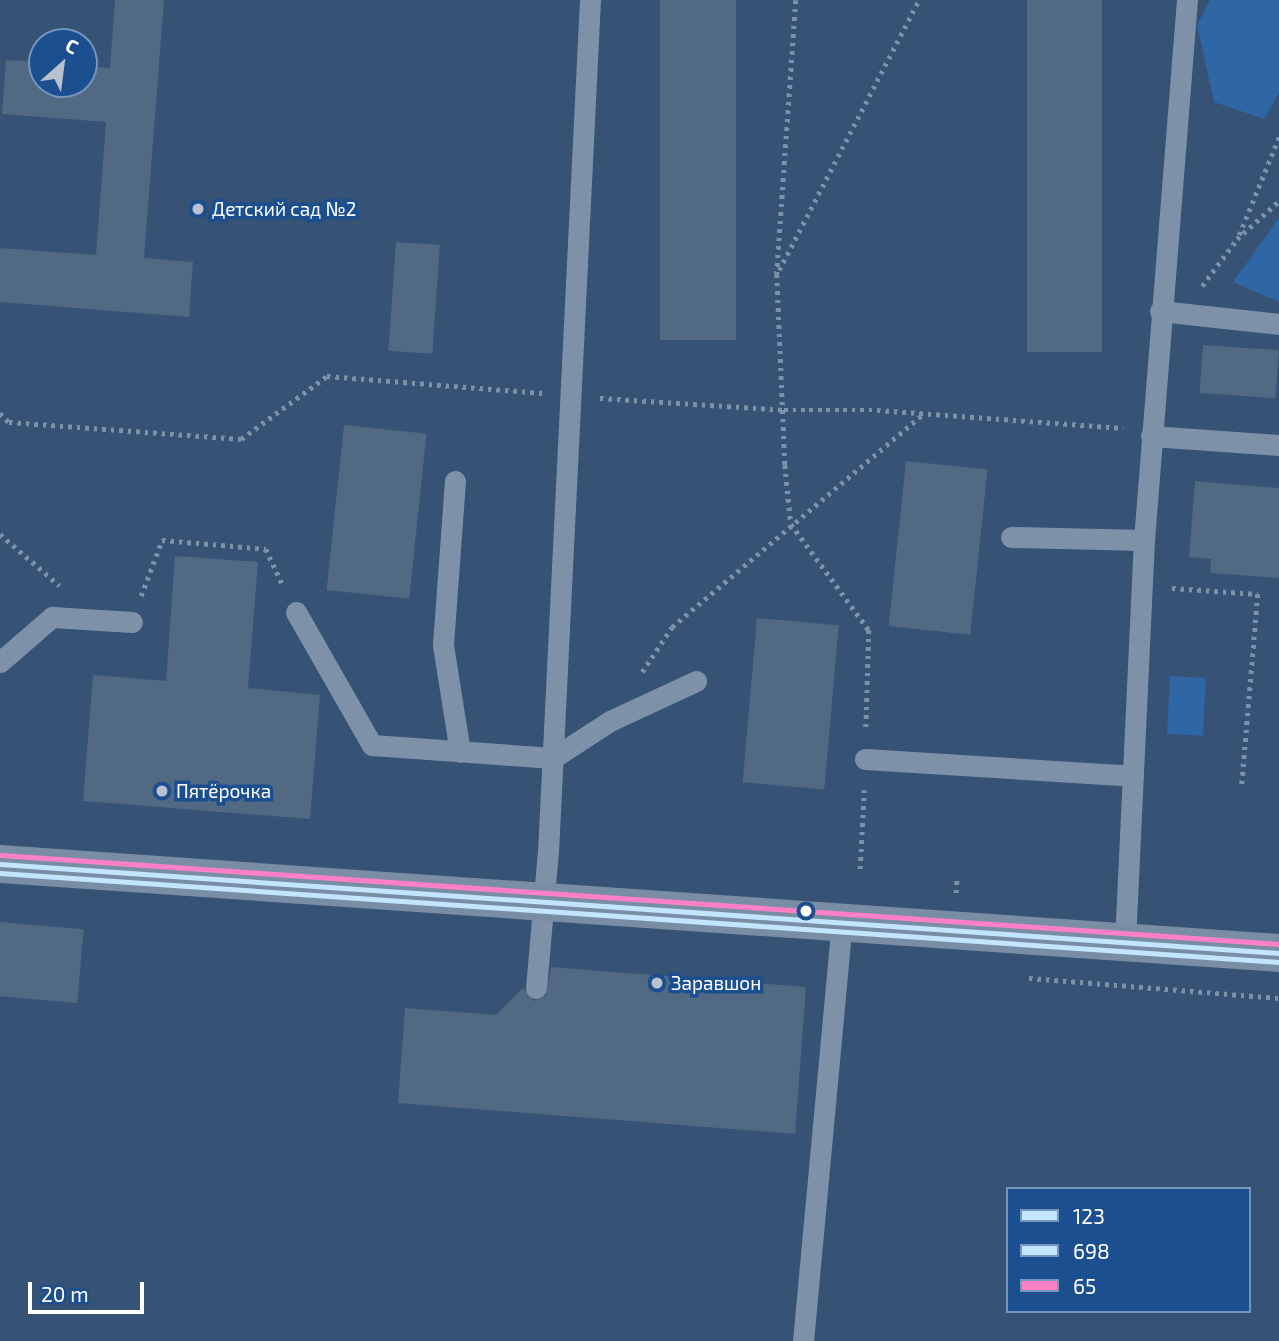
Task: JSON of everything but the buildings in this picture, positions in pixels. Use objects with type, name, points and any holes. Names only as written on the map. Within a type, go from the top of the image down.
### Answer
[{"type":"main road","points":[[0,864],[542,904],[1279,953]]},
{"type":"lane","points":[[536,988],[553,758],[590,0]]},
{"type":"lane","points":[[1125,942],[1143,540],[1187,0]]},
{"type":"lane","points":[[1160,311],[1279,324]]},
{"type":"lane","points":[[1151,436],[1279,444]]},
{"type":"lane","points":[[455,481],[443,645],[460,752]]},
{"type":"lane","points":[[1011,537],[1143,540]]},
{"type":"lane","points":[[296,612],[372,745],[553,758],[610,721],[696,681]]},
{"type":"lane","points":[[0,662],[52,617],[132,622]]},
{"type":"lane","points":[[865,759],[1132,776]]},
{"type":"lane","points":[[803,1341],[842,924]]},
{"type":"path","points":[[796,0],[777,274],[791,524],[869,630],[860,869]]},
{"type":"path","points":[[777,274],[919,0]]},
{"type":"path","points":[[1237,239],[1279,138]]},
{"type":"path","points":[[1182,313],[1237,239],[1279,201]]},
{"type":"path","points":[[610,721],[672,627],[924,414]]},
{"type":"path","points":[[0,534],[102,620]]},
{"type":"path","points":[[132,622],[162,540],[266,549],[296,612]]},
{"type":"path","points":[[1170,576],[1169,588],[1258,594],[1242,785]]},
{"type":"path","points":[[956,894],[957,876]]},
{"type":"shaded area","points":[[1210,0],[1279,0],[1279,93],[1264,119],[1214,102],[1197,25]]},
{"type":"shaded area","points":[[1279,218],[1279,302],[1233,282]]},
{"type":"shaded area","points":[[1170,676],[1206,678],[1203,736],[1167,734]]},
{"type":"transit line","name":"65","points":[[1,855],[1279,944]]},
{"type":"transit line","name":"123","points":[[0,864],[1279,953]]},
{"type":"transit line","name":"698","points":[[0,873],[1278,962]]},
{"type":"place","name":"Детский сад №2","points":[[198,209]]},
{"type":"place","name":"Пятёрочка","points":[[162,791]]},
{"type":"place","name":"Заравшон","points":[[657,983]]}]
